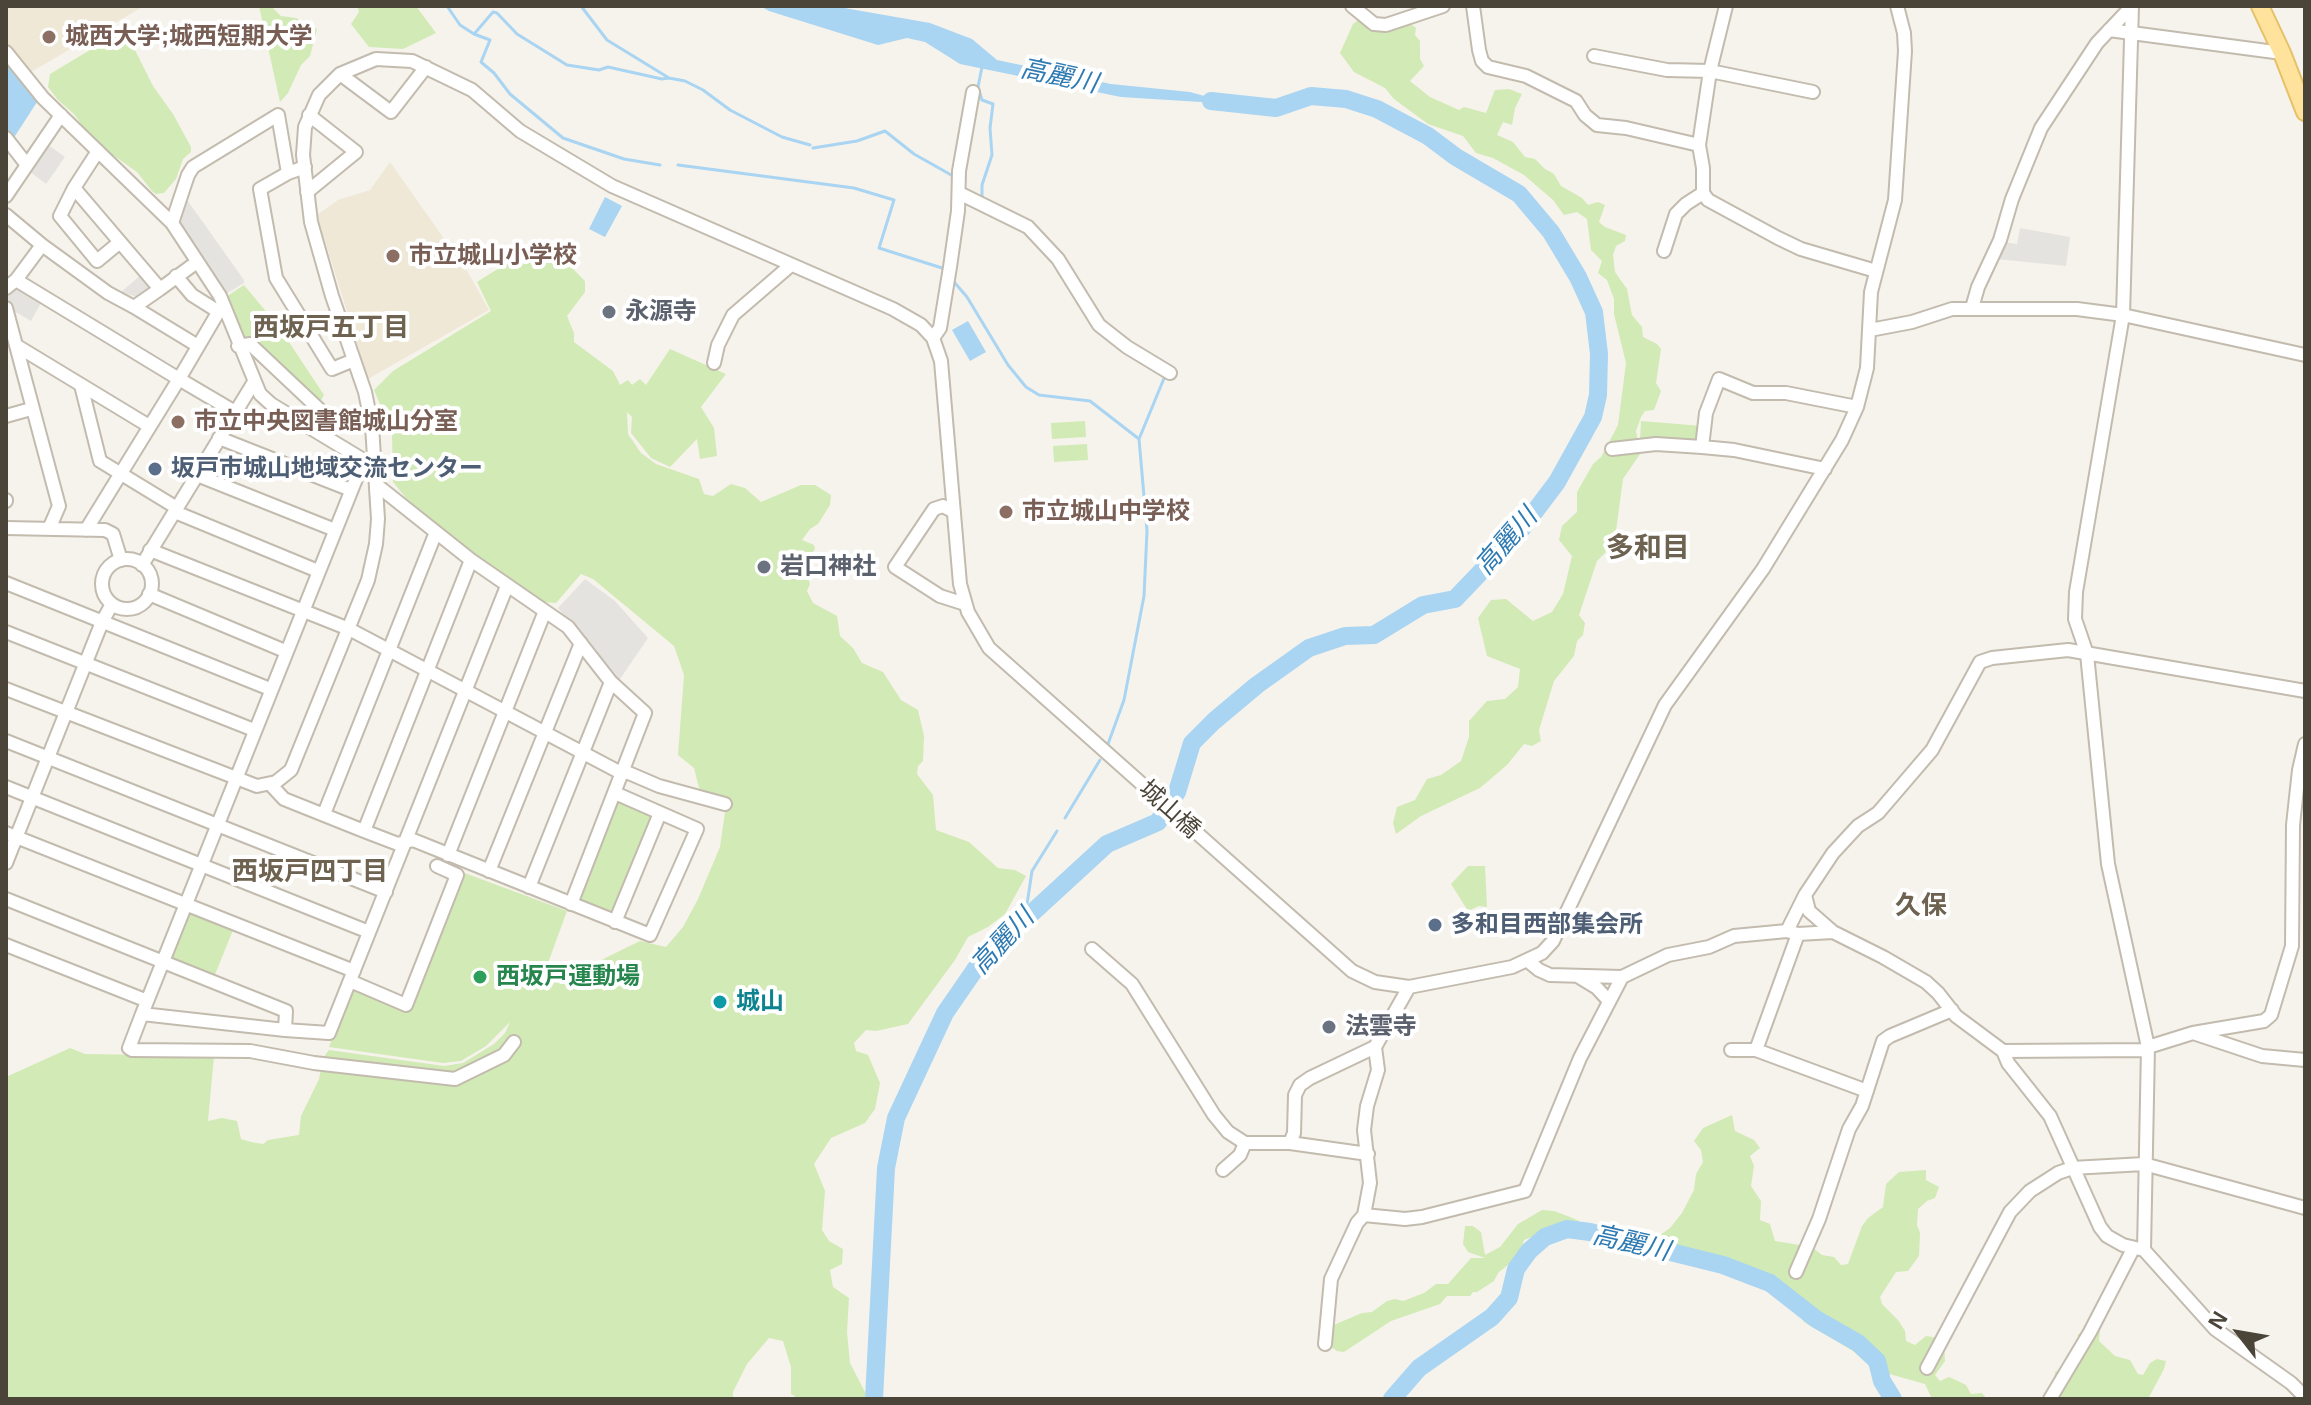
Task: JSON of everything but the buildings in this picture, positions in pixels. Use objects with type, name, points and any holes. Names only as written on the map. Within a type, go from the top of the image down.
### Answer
[{"type":"main road","points":[[2260,6],[2305,112]]},
{"type":"street","points":[[1352,6],[1374,24],[1386,25],[1443,6]]},
{"type":"street","points":[[1473,6],[1479,50],[1482,61],[1488,67],[1526,76],[1576,101],[1585,115],[1597,125],[1626,128],[1699,145]]},
{"type":"street","points":[[1726,6],[1710,71],[1699,145],[1703,193],[1708,200],[1801,249],[1876,271]]},
{"type":"street","points":[[1290,1143],[1294,1133],[1295,1095],[1300,1085],[1375,1047],[1409,987],[1512,967],[1542,953],[1559,929],[1665,705],[1763,569],[1825,469],[1857,407],[1867,368],[1871,292],[1895,200],[1905,51],[1897,6]]},
{"type":"street","points":[[1972,308],[2041,128],[2109,30],[2132,6],[2123,315],[2076,592],[2075,619],[2087,654],[2108,864],[2148,1048],[2144,1164],[2138,1250],[2050,1399]]},
{"type":"street","points":[[2109,30],[2282,53]]},
{"type":"street","points":[[6,52],[61,115],[172,223],[221,308],[254,382],[271,404],[375,467]]},
{"type":"street","points":[[1594,56],[1667,70],[1710,71],[1813,92]]},
{"type":"street","points":[[6,689],[257,786],[287,776],[294,765],[372,565],[378,519],[372,426],[365,392],[315,237],[307,192],[303,142],[309,115],[319,95],[340,74],[376,59],[412,61],[426,67],[472,90],[520,131],[612,186],[905,315],[921,325],[933,338],[940,328],[959,193],[959,171],[973,92]]},
{"type":"street","points":[[340,74],[391,112],[426,67]]},
{"type":"street","points":[[6,196],[61,115]]},
{"type":"street","points":[[172,223],[193,167],[278,115],[288,173]]},
{"type":"street","points":[[307,192],[356,152],[309,115]]},
{"type":"street","points":[[6,138],[27,165]]},
{"type":"street","points":[[98,151],[60,216],[97,261],[120,242]]},
{"type":"street","points":[[305,167],[260,189],[276,278],[332,369],[354,360]]},
{"type":"street","points":[[74,188],[160,289]]},
{"type":"street","points":[[959,193],[1028,227],[1058,259],[1099,325],[1109,335],[1170,373]]},
{"type":"street","points":[[1664,251],[1676,214],[1703,193]]},
{"type":"street","points":[[6,215],[99,287],[198,346]]},
{"type":"street","points":[[42,245],[11,284],[235,412]]},
{"type":"street","points":[[134,307],[197,262]]},
{"type":"street","points":[[714,363],[718,345],[733,315],[791,265]]},
{"type":"street","points":[[176,276],[188,292],[221,308]]},
{"type":"street","points":[[6,308],[59,506],[49,529]]},
{"type":"street","points":[[86,530],[221,308]]},
{"type":"street","points":[[1870,330],[1912,322],[1952,309],[2077,309],[2123,315],[2305,355]]},
{"type":"street","name":"城山橋","points":[[933,338],[941,361],[960,584],[965,604],[980,635],[995,655],[1352,971],[1375,982],[1409,987]]},
{"type":"street","points":[[238,346],[250,344],[320,410],[314,429]]},
{"type":"street","points":[[17,346],[149,426]]},
{"type":"street","points":[[1702,447],[1706,413],[1719,379],[1753,393],[1786,393],[1857,407]]},
{"type":"street","points":[[142,565],[254,382]]},
{"type":"street","points":[[81,385],[99,458],[176,510],[318,571]]},
{"type":"street","points":[[6,416],[31,409]]},
{"type":"street","points":[[219,438],[351,490]]},
{"type":"street","points":[[1612,449],[1656,444],[1734,450],[1825,469]]},
{"type":"street","points":[[375,467],[360,469],[351,490],[129,1043],[132,1050],[250,1051],[314,1063],[455,1079],[504,1055],[514,1042]]},
{"type":"street","points":[[197,475],[335,530]]},
{"type":"street","points":[[378,486],[471,560],[568,627],[611,682],[645,713],[571,904]]},
{"type":"street","points":[[954,512],[943,506],[934,509],[895,567],[940,596],[965,604]]},
{"type":"street","points":[[6,528],[105,530],[113,534],[121,560]]},
{"type":"street","points":[[324,814],[436,532]]},
{"type":"street","points":[[150,550],[349,629],[623,772],[659,786],[725,804]]},
{"type":"street","points":[[121,560],[142,565],[151,579],[149,594],[135,607],[121,608],[105,596],[102,581],[109,567],[121,560]]},
{"type":"street","points":[[364,831],[471,560]]},
{"type":"street","points":[[6,583],[270,689]]},
{"type":"street","points":[[142,1014],[329,1033],[369,932],[408,847],[464,691],[507,586]]},
{"type":"street","points":[[149,594],[285,651]]},
{"type":"street","points":[[6,863],[11,835],[33,798],[102,622],[112,604]]},
{"type":"street","points":[[448,855],[545,611]]},
{"type":"street","points":[[6,632],[254,730]]},
{"type":"street","points":[[489,871],[581,643]]},
{"type":"street","points":[[1756,1050],[1805,895],[1845,838],[1878,813],[1932,750],[1980,662],[2055,651],[2305,691]]},
{"type":"street","points":[[529,887],[611,682]]},
{"type":"street","points":[[6,741],[386,892]]},
{"type":"street","points":[[2003,1051],[2148,1048],[2193,1033],[2264,1021],[2271,1015],[2298,945],[2293,825],[2305,744]]},
{"type":"street","points":[[270,784],[284,799],[408,847]]},
{"type":"street","points":[[6,787],[369,932]]},
{"type":"street","points":[[408,847],[413,840],[650,935],[697,829],[615,793]]},
{"type":"street","points":[[615,922],[660,813]]},
{"type":"street","points":[[11,835],[185,904],[352,976],[406,1005],[457,875],[437,866]]},
{"type":"street","points":[[1805,895],[1809,911],[1833,932],[1912,973],[1938,993],[1965,1024],[2003,1051],[2008,1063],[2050,1116],[2072,1168],[2107,1236],[2138,1250],[2215,1329],[2291,1383],[2305,1397]]},
{"type":"street","points":[[6,899],[286,1011],[285,1030]]},
{"type":"street","points":[[1528,961],[1550,975],[1622,977],[1668,955],[1709,947],[1734,936],[1833,932]]},
{"type":"street","points":[[6,945],[145,1000]]},
{"type":"street","points":[[1092,949],[1132,984],[1214,1115],[1228,1132],[1245,1143],[1290,1143],[1368,1154]]},
{"type":"street","points":[[1579,977],[1597,988],[1609,1001]]},
{"type":"street","points":[[1364,1215],[1405,1219],[1422,1217],[1525,1191],[1580,1058],[1622,977]]},
{"type":"street","points":[[1796,1272],[1819,1219],[1849,1129],[1862,1106],[1883,1041],[1952,1010]]},
{"type":"street","points":[[2193,1033],[2262,1056],[2305,1060]]},
{"type":"street","points":[[1325,1344],[1331,1279],[1357,1223],[1364,1215],[1370,1183],[1364,1130],[1367,1106],[1378,1070],[1375,1047]]},
{"type":"street","points":[[1731,1050],[1756,1050],[1867,1091]]},
{"type":"street","points":[[1223,1170],[1240,1155],[1245,1143]]},
{"type":"street","points":[[1927,1368],[2010,1212],[2030,1191],[2058,1173],[2072,1168],[2144,1164],[2305,1208]]},
{"type":"shaded area","name":"城西大学;城西短期大学","points":[[6,6],[144,6],[31,72],[6,43]]},
{"type":"shaded area","points":[[47,144],[65,157],[46,184],[29,171]]},
{"type":"shaded area","name":"市立城山小学校","points":[[390,162],[469,274],[489,310],[368,379],[317,215],[338,200],[370,190]]},
{"type":"shaded area","points":[[185,197],[244,280],[224,295],[177,225]]},
{"type":"shaded area","points":[[2020,228],[2070,237],[2066,266],[1996,259],[2003,242],[2017,244]]},
{"type":"shaded area","points":[[142,274],[152,286],[152,291],[137,297],[121,292]]},
{"type":"shaded area","points":[[15,287],[42,301],[31,321],[12,310],[7,295]]},
{"type":"shaded area","points":[[585,579],[615,601],[648,638],[618,682],[558,608]]},
{"type":"green space","points":[[259,6],[271,6],[281,16],[296,18],[317,29],[310,56],[301,65],[288,93],[280,102]]},
{"type":"green space","points":[[357,6],[416,6],[436,33],[403,49],[369,47],[351,24],[359,12]]},
{"type":"green space","points":[[1358,20],[1375,31],[1412,25],[1416,28],[1420,59],[1424,66],[1410,81],[1430,97],[1459,110],[1464,107],[1486,113],[1495,90],[1509,89],[1522,94],[1512,125],[1503,122],[1497,135],[1513,142],[1525,157],[1535,159],[1554,174],[1561,186],[1588,205],[1598,202],[1605,205],[1599,222],[1626,235],[1625,241],[1616,246],[1613,255],[1615,272],[1627,289],[1632,315],[1642,327],[1643,337],[1661,349],[1656,383],[1661,391],[1654,410],[1645,411],[1636,431],[1640,454],[1623,479],[1616,531],[1605,553],[1597,561],[1579,615],[1585,623],[1583,635],[1577,641],[1574,656],[1554,681],[1539,730],[1541,741],[1532,746],[1524,744],[1507,765],[1480,788],[1421,816],[1396,834],[1393,823],[1397,807],[1415,800],[1427,779],[1441,775],[1461,761],[1469,737],[1469,721],[1487,701],[1505,699],[1518,687],[1520,669],[1487,656],[1478,618],[1491,600],[1506,599],[1533,621],[1552,612],[1563,594],[1572,556],[1559,540],[1562,526],[1577,512],[1577,492],[1618,425],[1626,363],[1614,314],[1614,299],[1607,280],[1598,273],[1602,261],[1591,250],[1587,219],[1577,212],[1564,215],[1553,200],[1524,175],[1493,158],[1476,153],[1463,136],[1428,124],[1394,99],[1385,88],[1354,72],[1340,53],[1353,24]]},
{"type":"green space","points":[[120,32],[127,34],[153,86],[191,147],[176,179],[164,193],[152,191],[137,172],[84,128],[48,87],[50,74]]},
{"type":"green space","points":[[551,251],[565,253],[573,269],[585,281],[585,292],[567,316],[574,342],[613,371],[620,385],[628,380],[632,385],[640,379],[646,385],[670,349],[726,374],[701,407],[714,428],[717,456],[700,459],[697,439],[670,467],[651,458],[631,433],[632,417],[627,412],[628,434],[641,453],[656,464],[699,479],[704,494],[713,496],[731,484],[745,488],[761,502],[801,485],[815,485],[831,495],[830,505],[818,524],[802,540],[814,545],[815,549],[810,556],[802,554],[789,569],[807,574],[810,584],[807,591],[813,603],[837,616],[840,636],[853,648],[862,663],[883,672],[901,700],[918,710],[924,736],[923,761],[918,766],[917,774],[933,795],[936,830],[969,842],[998,868],[1015,870],[1026,876],[1005,914],[968,937],[908,1024],[876,1031],[866,1030],[854,1043],[856,1051],[868,1055],[880,1083],[875,1109],[865,1123],[831,1138],[814,1164],[825,1191],[822,1230],[829,1241],[843,1249],[842,1264],[830,1270],[833,1287],[849,1298],[847,1332],[850,1363],[865,1392],[865,1399],[799,1399],[791,1394],[791,1367],[783,1341],[769,1338],[747,1364],[733,1392],[733,1399],[6,1399],[6,1077],[70,1048],[85,1054],[214,1056],[208,1121],[222,1118],[237,1121],[241,1139],[263,1144],[268,1140],[299,1135],[301,1116],[329,1050],[444,1066],[463,1063],[494,1044],[505,1033],[510,1022],[486,1046],[461,1061],[443,1063],[329,1047],[353,986],[407,1009],[462,872],[567,911],[548,963],[556,965],[593,964],[640,941],[666,947],[683,927],[698,899],[720,847],[725,812],[709,806],[710,794],[699,788],[694,768],[678,755],[684,675],[674,646],[593,579],[581,574],[556,603],[543,602],[459,542],[406,498],[393,482],[392,432],[374,390],[393,371],[491,311],[477,282],[512,260],[523,258],[539,263]]},
{"type":"green space","points":[[244,285],[279,327],[324,395],[319,404],[244,340],[226,297]]},
{"type":"green space","points":[[1085,421],[1086,437],[1052,439],[1051,423]]},
{"type":"green space","points":[[1641,421],[1702,426],[1700,444],[1640,440]]},
{"type":"green space","points":[[1087,444],[1088,460],[1054,462],[1053,446]]},
{"type":"green space","points":[[620,801],[651,812],[653,816],[615,913],[611,915],[579,899]]},
{"type":"green space","points":[[1468,866],[1485,866],[1487,907],[1479,906],[1468,911],[1451,884]]},
{"type":"green space","points":[[190,913],[233,930],[214,977],[170,957]]},
{"type":"green space","points":[[1732,1115],[1735,1131],[1754,1140],[1760,1148],[1750,1156],[1754,1166],[1751,1186],[1761,1201],[1760,1220],[1770,1224],[1775,1241],[1812,1247],[1822,1255],[1834,1257],[1841,1265],[1848,1264],[1862,1226],[1883,1207],[1886,1184],[1899,1172],[1926,1170],[1926,1180],[1939,1187],[1935,1198],[1918,1209],[1919,1256],[1908,1271],[1896,1272],[1880,1297],[1882,1304],[1905,1331],[1906,1341],[1915,1345],[1926,1336],[1938,1338],[1944,1345],[1945,1361],[1935,1375],[1940,1381],[1949,1377],[1966,1385],[1971,1394],[1982,1393],[1987,1399],[1932,1399],[1925,1384],[1875,1370],[1853,1351],[1804,1322],[1794,1306],[1777,1293],[1736,1272],[1722,1272],[1660,1250],[1660,1235],[1682,1213],[1703,1162],[1701,1150],[1694,1141],[1703,1128]]},
{"type":"green space","points":[[1542,1210],[1554,1211],[1579,1221],[1577,1225],[1561,1225],[1524,1240],[1518,1260],[1470,1296],[1447,1296],[1440,1304],[1391,1321],[1344,1352],[1328,1345],[1329,1327],[1372,1312],[1387,1301],[1403,1301],[1424,1293],[1436,1284],[1448,1284],[1471,1258],[1485,1258],[1468,1252],[1463,1244],[1465,1226],[1473,1226],[1481,1232],[1485,1255],[1500,1247],[1518,1224]]},
{"type":"green space","points":[[2100,1329],[2099,1341],[2115,1356],[2130,1360],[2138,1374],[2143,1375],[2150,1363],[2157,1359],[2166,1361],[2148,1399],[2046,1399],[2054,1384],[2055,1372],[2082,1359],[2082,1350],[2077,1344],[2078,1334]]},
{"type":"water","name":"高麗川","points":[[760,6],[833,6],[930,23],[972,39],[997,60],[1111,84],[1190,92],[1233,104],[1121,97],[960,64],[925,42],[907,38],[878,45]]},
{"type":"water","points":[[6,60],[39,99],[13,139],[6,129]]},
{"type":"water","points":[[605,197],[622,206],[605,237],[589,229]]},
{"type":"water","points":[[968,321],[986,352],[970,361],[952,330]]},
{"type":"waterway","points":[[447,6],[460,25],[490,40],[481,62],[510,94],[563,138],[624,159],[660,165]]},
{"type":"waterway","points":[[581,6],[607,40],[669,78],[685,81],[703,90],[730,110],[782,137],[810,145]]},
{"type":"waterway","points":[[475,33],[493,12],[517,34],[567,65],[599,70],[608,67],[669,78]]},
{"type":"waterway","points":[[982,67],[978,87],[982,100],[993,104],[990,128],[992,155],[982,185],[982,198]]},
{"type":"waterway","name":"高麗川","points":[[874,1399],[886,1168],[896,1118],[945,1013],[974,971],[998,939],[1033,912],[1107,844],[1158,822],[1177,792],[1192,743],[1257,685],[1309,648],[1345,636],[1374,635],[1423,605],[1455,599],[1520,531],[1557,482],[1593,417],[1598,395],[1599,354],[1594,312],[1578,277],[1551,232],[1519,194],[1456,157],[1428,136],[1377,109],[1346,99],[1311,96],[1276,108],[1211,101]]},
{"type":"waterway","points":[[813,148],[857,141],[885,131],[914,154],[953,176]]},
{"type":"waterway","points":[[678,165],[854,188],[894,200],[879,248],[942,268]]},
{"type":"waterway","points":[[955,283],[967,297],[1008,365],[1026,387],[1039,395],[1090,401],[1139,439]]},
{"type":"waterway","points":[[1098,331],[1124,352]]},
{"type":"waterway","points":[[1108,744],[1124,700],[1144,596],[1147,531],[1139,439],[1165,376]]},
{"type":"waterway","points":[[1065,818],[1100,760]]},
{"type":"waterway","points":[[1025,918],[1032,871],[1057,831]]},
{"type":"waterway","name":"高麗川","points":[[1392,1399],[1419,1368],[1492,1317],[1509,1298],[1516,1269],[1529,1251],[1545,1237],[1567,1229],[1723,1265],[1770,1283],[1816,1319],[1858,1343],[1877,1361],[1882,1381],[1893,1399]]},
{"type":"place","name":"城西大学;城西短期大学","points":[[49,37]]},
{"type":"place","name":"市立城山小学校","points":[[393,256]]},
{"type":"place","name":"永源寺","points":[[609,312]]},
{"type":"place","name":"市立中央図書館城山分室","points":[[178,422]]},
{"type":"place","name":"坂戸市城山地域交流センター","points":[[155,469]]},
{"type":"place","name":"市立城山中学校","points":[[1006,512]]},
{"type":"place","name":"岩口神社","points":[[764,567]]},
{"type":"place","name":"多和目西部集会所","points":[[1435,925]]},
{"type":"place","name":"西坂戸運動場","points":[[480,977]]},
{"type":"place","name":"城山","points":[[720,1002]]},
{"type":"place","name":"法雲寺","points":[[1329,1027]]},
{"type":"district","name":"西坂戸五丁目","points":[[331,329]]},
{"type":"district","name":"多和目","points":[[1648,549]]},
{"type":"district","name":"西坂戸四丁目","points":[[310,873]]},
{"type":"district","name":"久保","points":[[1921,907]]}]
